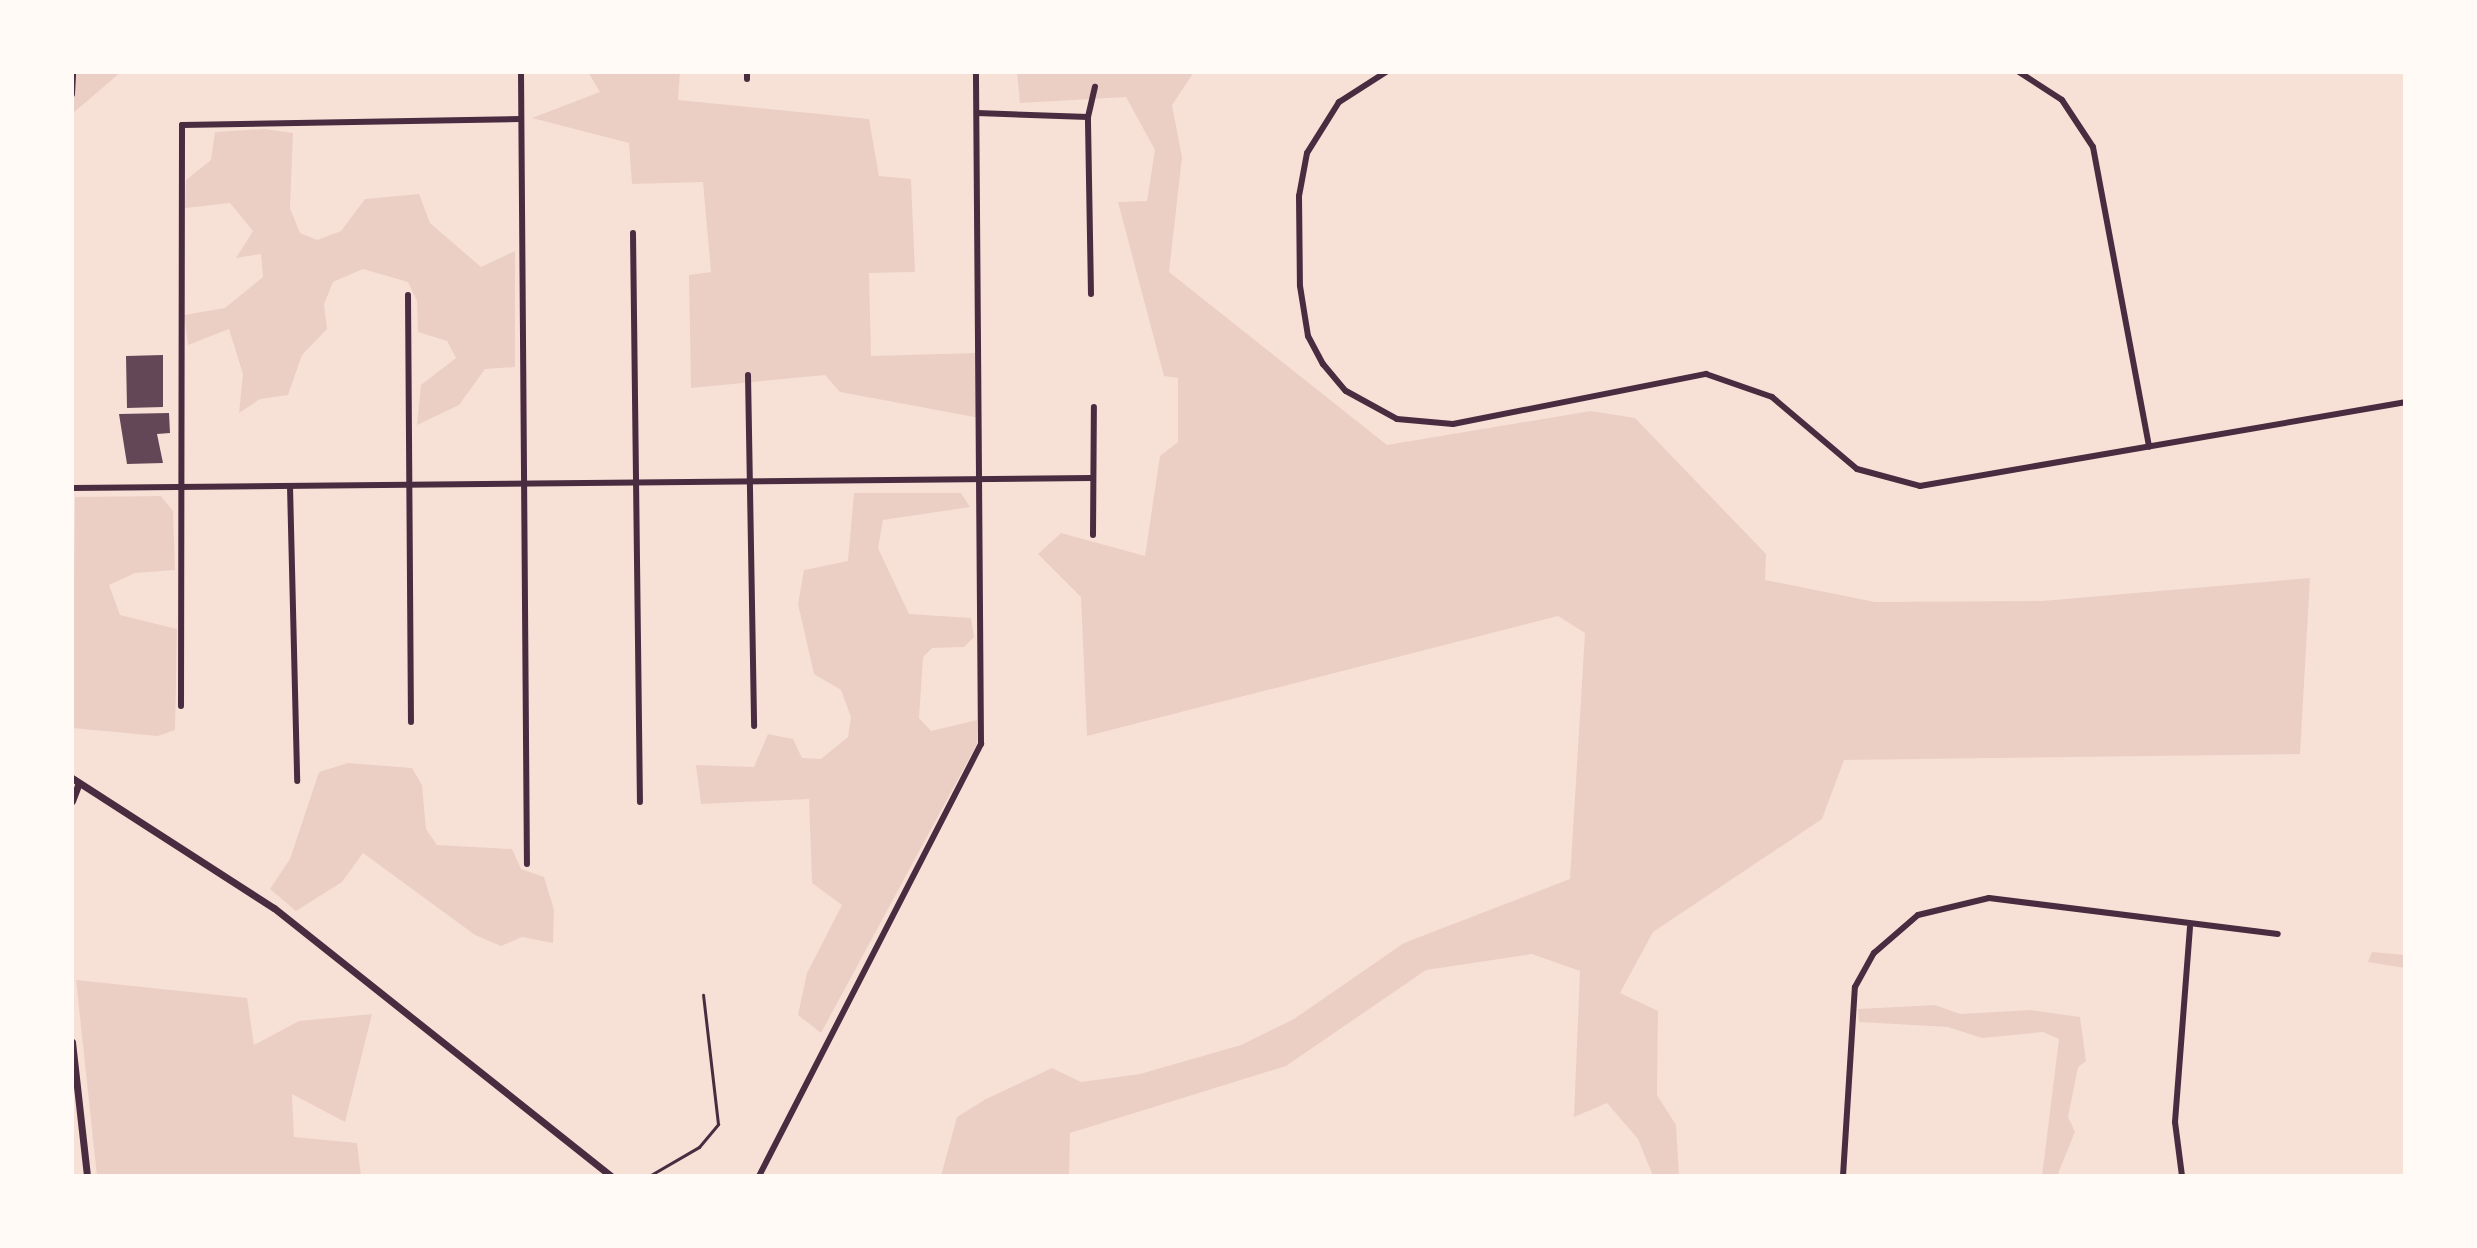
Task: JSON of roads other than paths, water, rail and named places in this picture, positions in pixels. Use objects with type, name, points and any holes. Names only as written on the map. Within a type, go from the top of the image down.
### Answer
[{"type":"street","points":[[72,94],[73,72]]},
{"type":"street","points":[[521,72],[527,864]]},
{"type":"street","points":[[759,1176],[841,1003],[976,764],[981,479],[976,72]]},
{"type":"street","points":[[1386,72],[1324,121],[1307,153],[1299,196],[1308,336],[1346,391],[1380,413],[1453,424],[1706,374],[1772,397],[1841,459],[1898,484],[1944,484],[2405,402]]},
{"type":"street","points":[[2019,72],[2062,100],[2093,147],[2149,447]]},
{"type":"street","points":[[1091,294],[1088,117],[1095,87]]},
{"type":"street","points":[[977,113],[1088,117]]},
{"type":"street","points":[[181,706],[182,125],[520,119]]},
{"type":"street","points":[[633,233],[640,802]]},
{"type":"street","points":[[408,295],[411,722]]},
{"type":"street","points":[[748,375],[754,726]]},
{"type":"street","points":[[1093,535],[1094,407]]},
{"type":"street","points":[[72,488],[1092,478]]},
{"type":"street","points":[[290,486],[297,781]]},
{"type":"street","points":[[72,801],[76,780],[274,908],[611,1176]]},
{"type":"street","points":[[1843,1176],[1850,1006],[1868,962],[1901,926],[1938,906],[1989,898],[2190,928],[2278,934]]},
{"type":"street","points":[[2182,1176],[2175,1122],[2190,928]]},
{"type":"street","points":[[72,1042],[87,1176]]},
{"type":"lane","points":[[649,1176],[699,1147],[718,1124],[703,995]]}]
